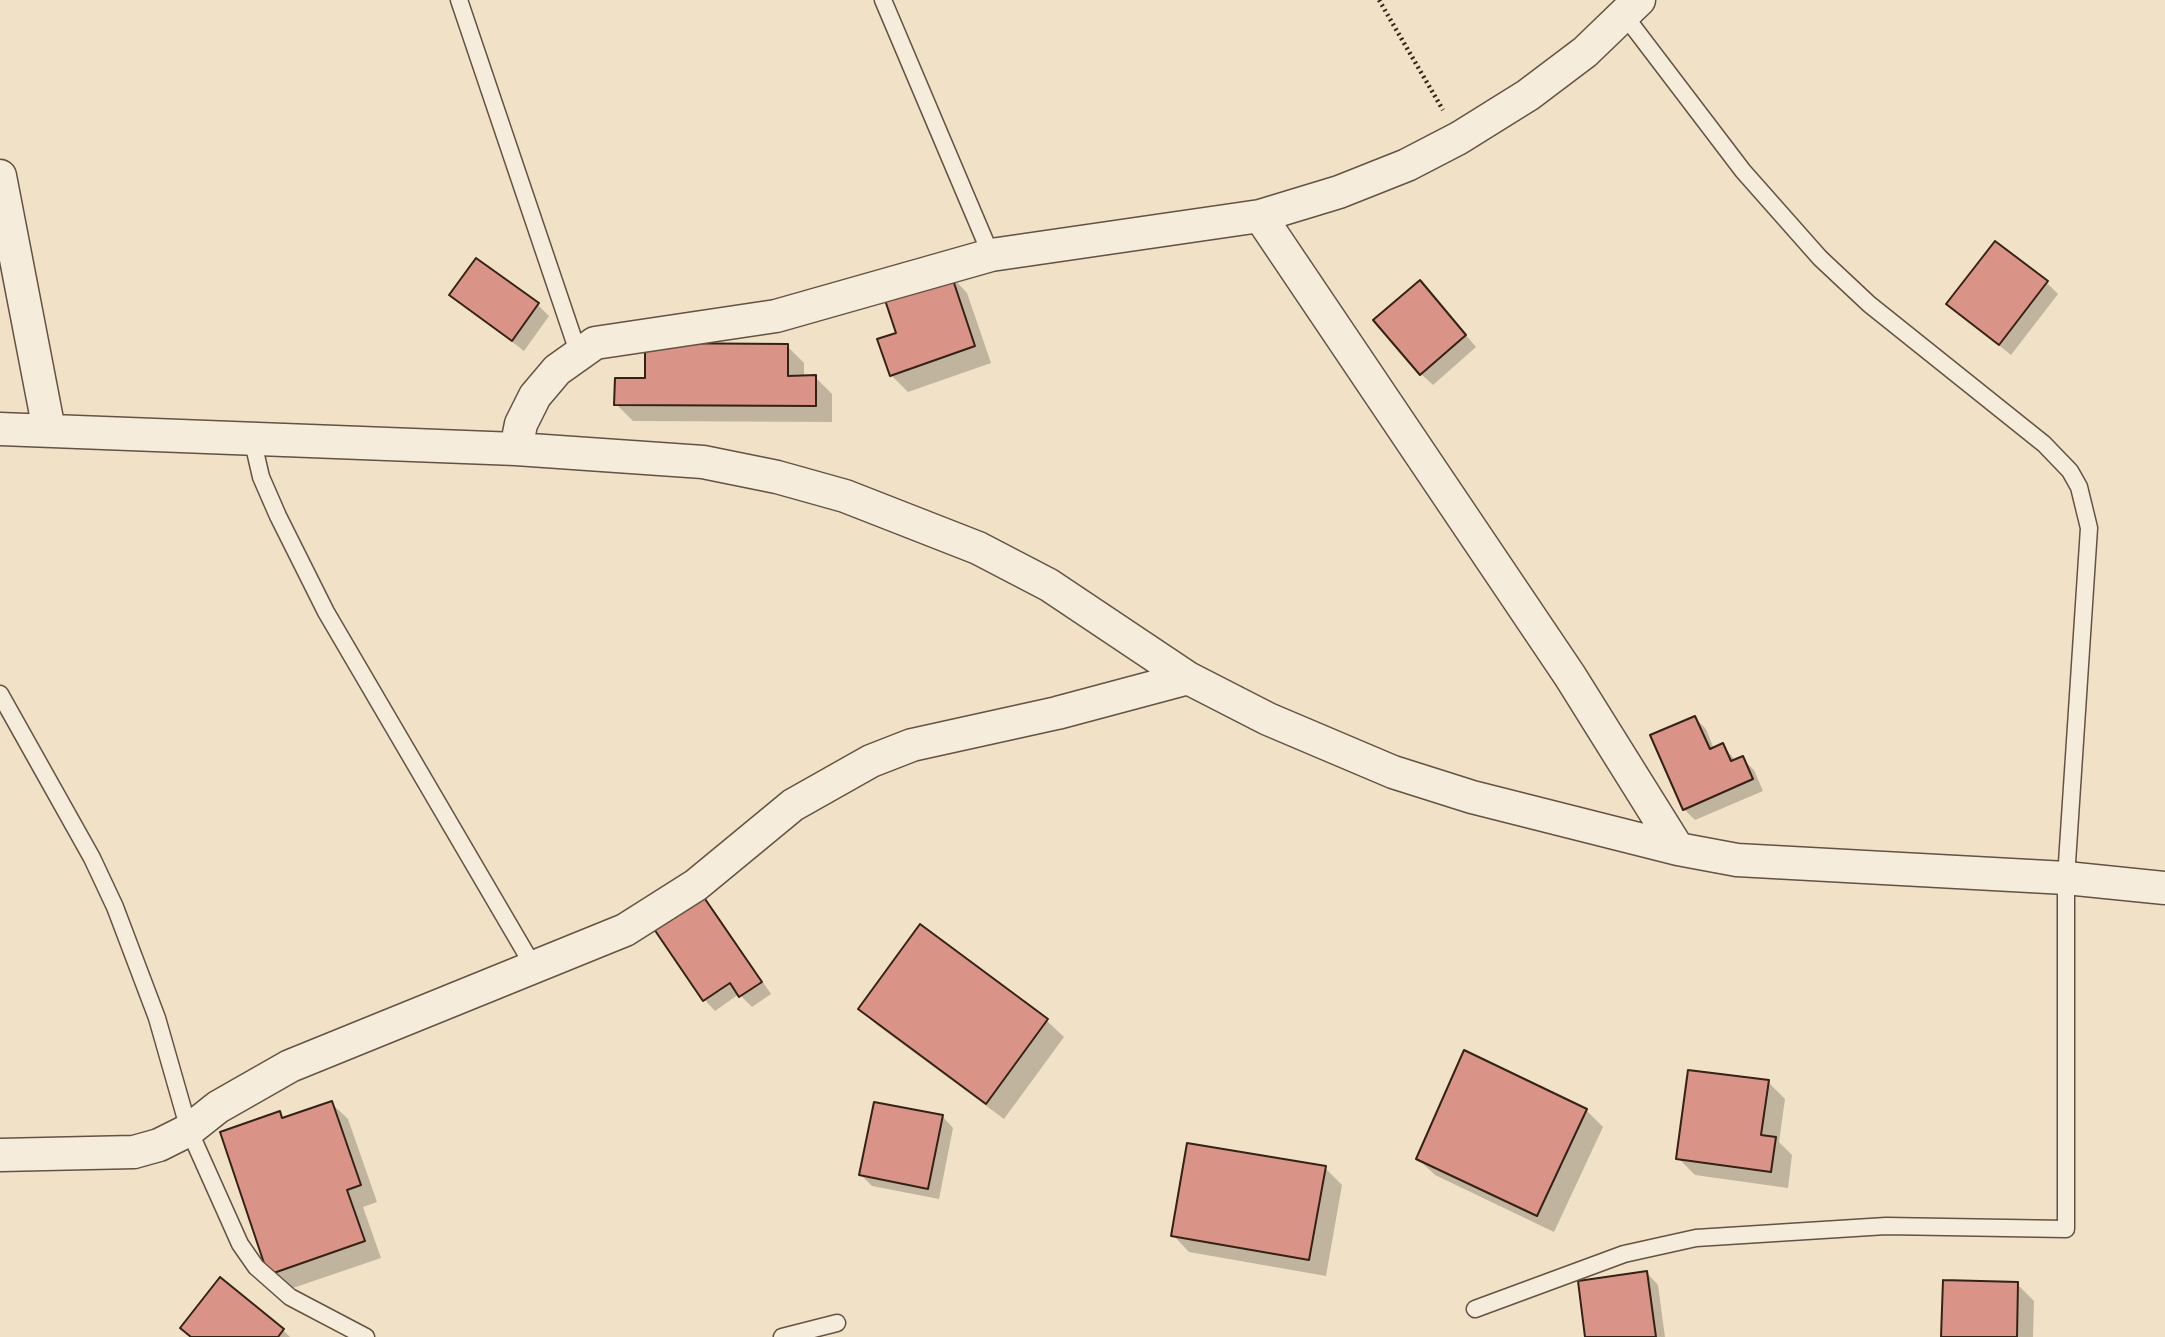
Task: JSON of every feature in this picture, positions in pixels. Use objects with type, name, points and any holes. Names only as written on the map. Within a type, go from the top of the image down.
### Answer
[{"type":"street","points":[[516,449],[521,424],[534,396],[557,370],[595,342],[776,316],[991,255],[1260,216],[1339,192],[1407,165],[1459,138],[1528,95],[1632,8]]},
{"type":"street","points":[[0,176],[49,430]]},
{"type":"street","points":[[1260,216],[1570,676],[1678,849]]},
{"type":"street","points":[[0,429],[516,449],[703,462],[777,477],[845,496],[919,523],[1037,579],[1188,678],[1268,719],[1393,772],[1472,797],[1678,849],[1737,860],[2066,878],[2165,888]]},
{"type":"street","points":[[0,1155],[134,1152],[159,1145],[189,1130],[218,1107],[290,1066],[535,969],[625,930],[696,885],[793,805],[871,761],[912,744],[1057,713],[1188,678]]},
{"type":"lane","points":[[459,0],[578,352]]},
{"type":"lane","points":[[883,0],[991,255]]},
{"type":"lane","points":[[1475,1308],[1624,1254],[1696,1238],[1886,1226],[2066,1229],[2066,878],[2089,528],[2079,486],[2051,450],[1869,304],[1820,258],[1743,172],[1632,8]]},
{"type":"lane","points":[[251,439],[261,477],[326,612],[535,969]]},
{"type":"lane","points":[[0,694],[92,858],[115,907],[157,1018],[189,1130],[240,1244],[256,1267],[290,1297],[366,1337]]},
{"type":"lane","points":[[782,1337],[837,1323]]},
{"type":"path","points":[[1379,0],[1403,35],[1459,138]]},
{"type":"building","points":[[1995,241],[2048,281],[1999,345],[1946,304]]},
{"type":"building","points":[[476,258],[539,303],[512,341],[449,295]]},
{"type":"building","points":[[951,274],[975,346],[890,376],[877,339],[896,333],[884,297]]},
{"type":"building","points":[[1420,280],[1466,335],[1420,375],[1373,320]]},
{"type":"building","points":[[645,343],[788,344],[788,376],[816,375],[816,406],[614,405],[615,378],[645,378]]},
{"type":"building","points":[[1695,716],[1710,749],[1723,743],[1731,761],[1743,756],[1753,779],[1683,810],[1650,735]]},
{"type":"building","points":[[703,896],[762,982],[739,997],[730,983],[703,1001],[654,929]]},
{"type":"building","points":[[920,924],[1048,1019],[986,1104],[858,1009]]},
{"type":"building","points":[[1464,1050],[1587,1109],[1537,1216],[1416,1159]]},
{"type":"building","points":[[1688,1070],[1769,1080],[1761,1135],[1776,1137],[1771,1172],[1676,1159]]},
{"type":"building","points":[[332,1101],[361,1185],[347,1190],[365,1241],[268,1275],[220,1132],[280,1111],[282,1118]]},
{"type":"building","points":[[874,1102],[943,1115],[928,1189],[859,1175]]},
{"type":"building","points":[[1187,1143],[1326,1166],[1309,1260],[1171,1236]]},
{"type":"building","points":[[1647,1271],[1656,1337],[1585,1337],[1578,1281]]},
{"type":"building","points":[[220,1277],[284,1329],[278,1337],[191,1337],[180,1328]]},
{"type":"building","points":[[1943,1280],[2018,1282],[2017,1337],[1941,1337]]}]
